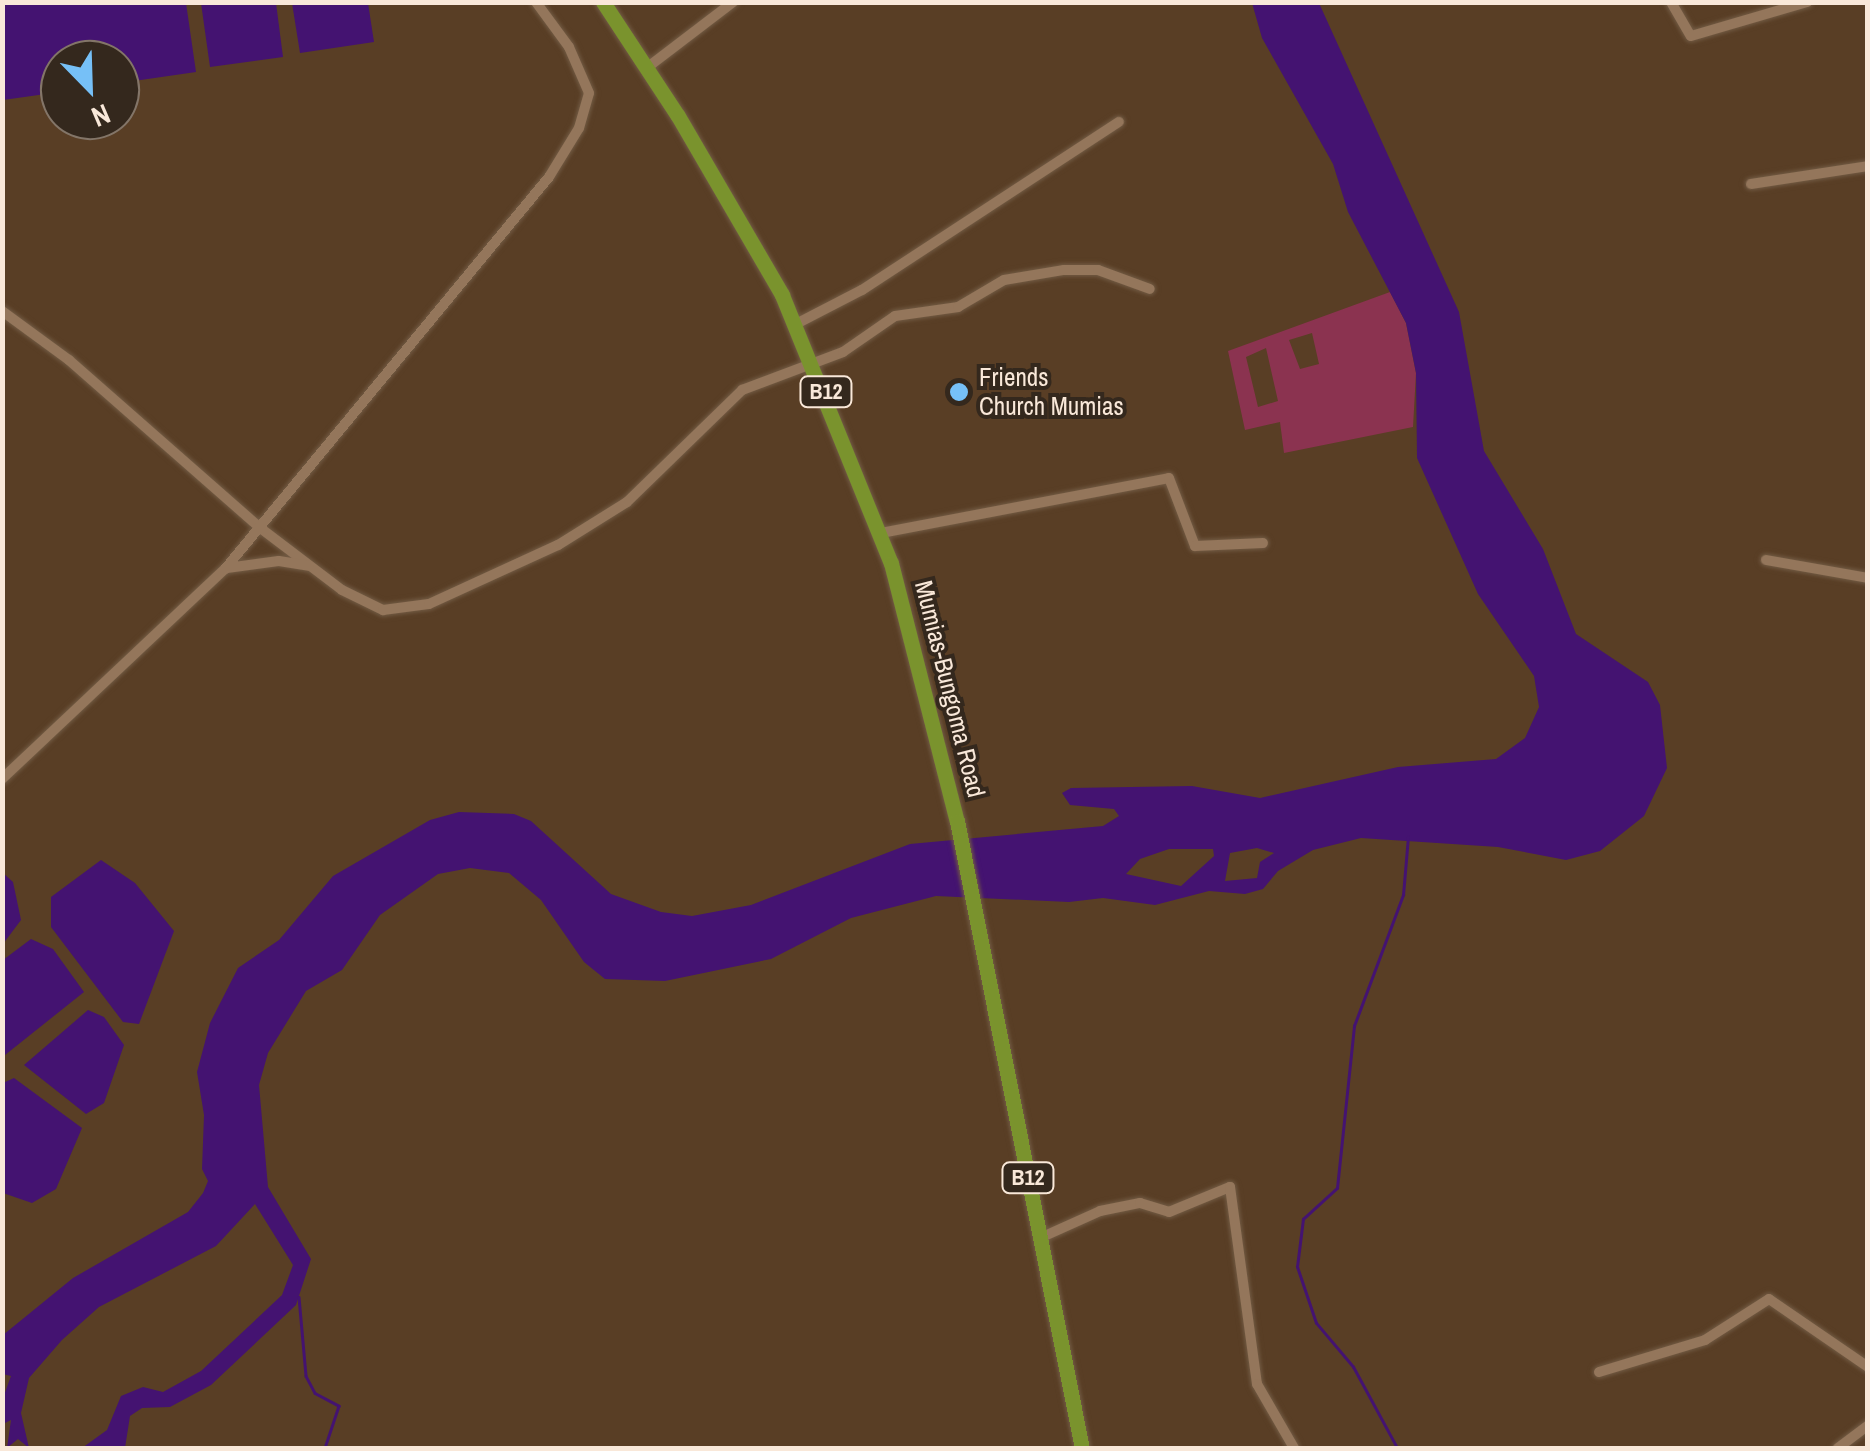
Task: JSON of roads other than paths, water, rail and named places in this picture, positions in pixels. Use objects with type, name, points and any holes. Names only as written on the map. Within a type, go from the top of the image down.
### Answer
[{"type":"highway","name":"Mumias-Bungoma Road","points":[[603,2],[648,67],[796,324],[880,533],[914,637],[957,821],[1082,1448]]},
{"type":"street","points":[[2,779],[226,569],[528,206],[580,128],[589,103],[584,72],[536,2]]},
{"type":"street","points":[[648,67],[733,2]]},
{"type":"street","points":[[1671,2],[1691,36],[1807,2]]},
{"type":"street","points":[[796,324],[862,290],[1119,122]]},
{"type":"street","points":[[1751,184],[1868,166]]},
{"type":"street","points":[[2,311],[69,360],[259,528],[310,566],[383,610],[429,604],[470,588],[627,502],[742,390],[850,348],[895,316],[968,304],[987,287],[1016,277],[1086,268],[1150,289]]},
{"type":"street","points":[[880,533],[1169,478],[1187,539],[1196,546],[1263,544]]},
{"type":"street","points":[[1766,560],[1868,578]]},
{"type":"street","points":[[226,569],[279,561],[310,566]]},
{"type":"street","points":[[1040,1238],[1100,1211],[1140,1203],[1169,1212],[1230,1186],[1256,1384],[1294,1448]]},
{"type":"street","points":[[1599,1372],[1705,1340],[1769,1299],[1868,1367]]},
{"type":"street","points":[[1838,1448],[1868,1425]]},
{"type":"waterway","points":[[1397,1448],[1353,1367],[1316,1323],[1297,1267],[1303,1219],[1337,1188],[1354,1026],[1403,895],[1408,837]]},
{"type":"waterway","points":[[299,1297],[306,1376],[315,1393],[339,1406],[325,1448]]},
{"type":"place","name":"Friends Church Mumias","points":[[959,392]]}]
